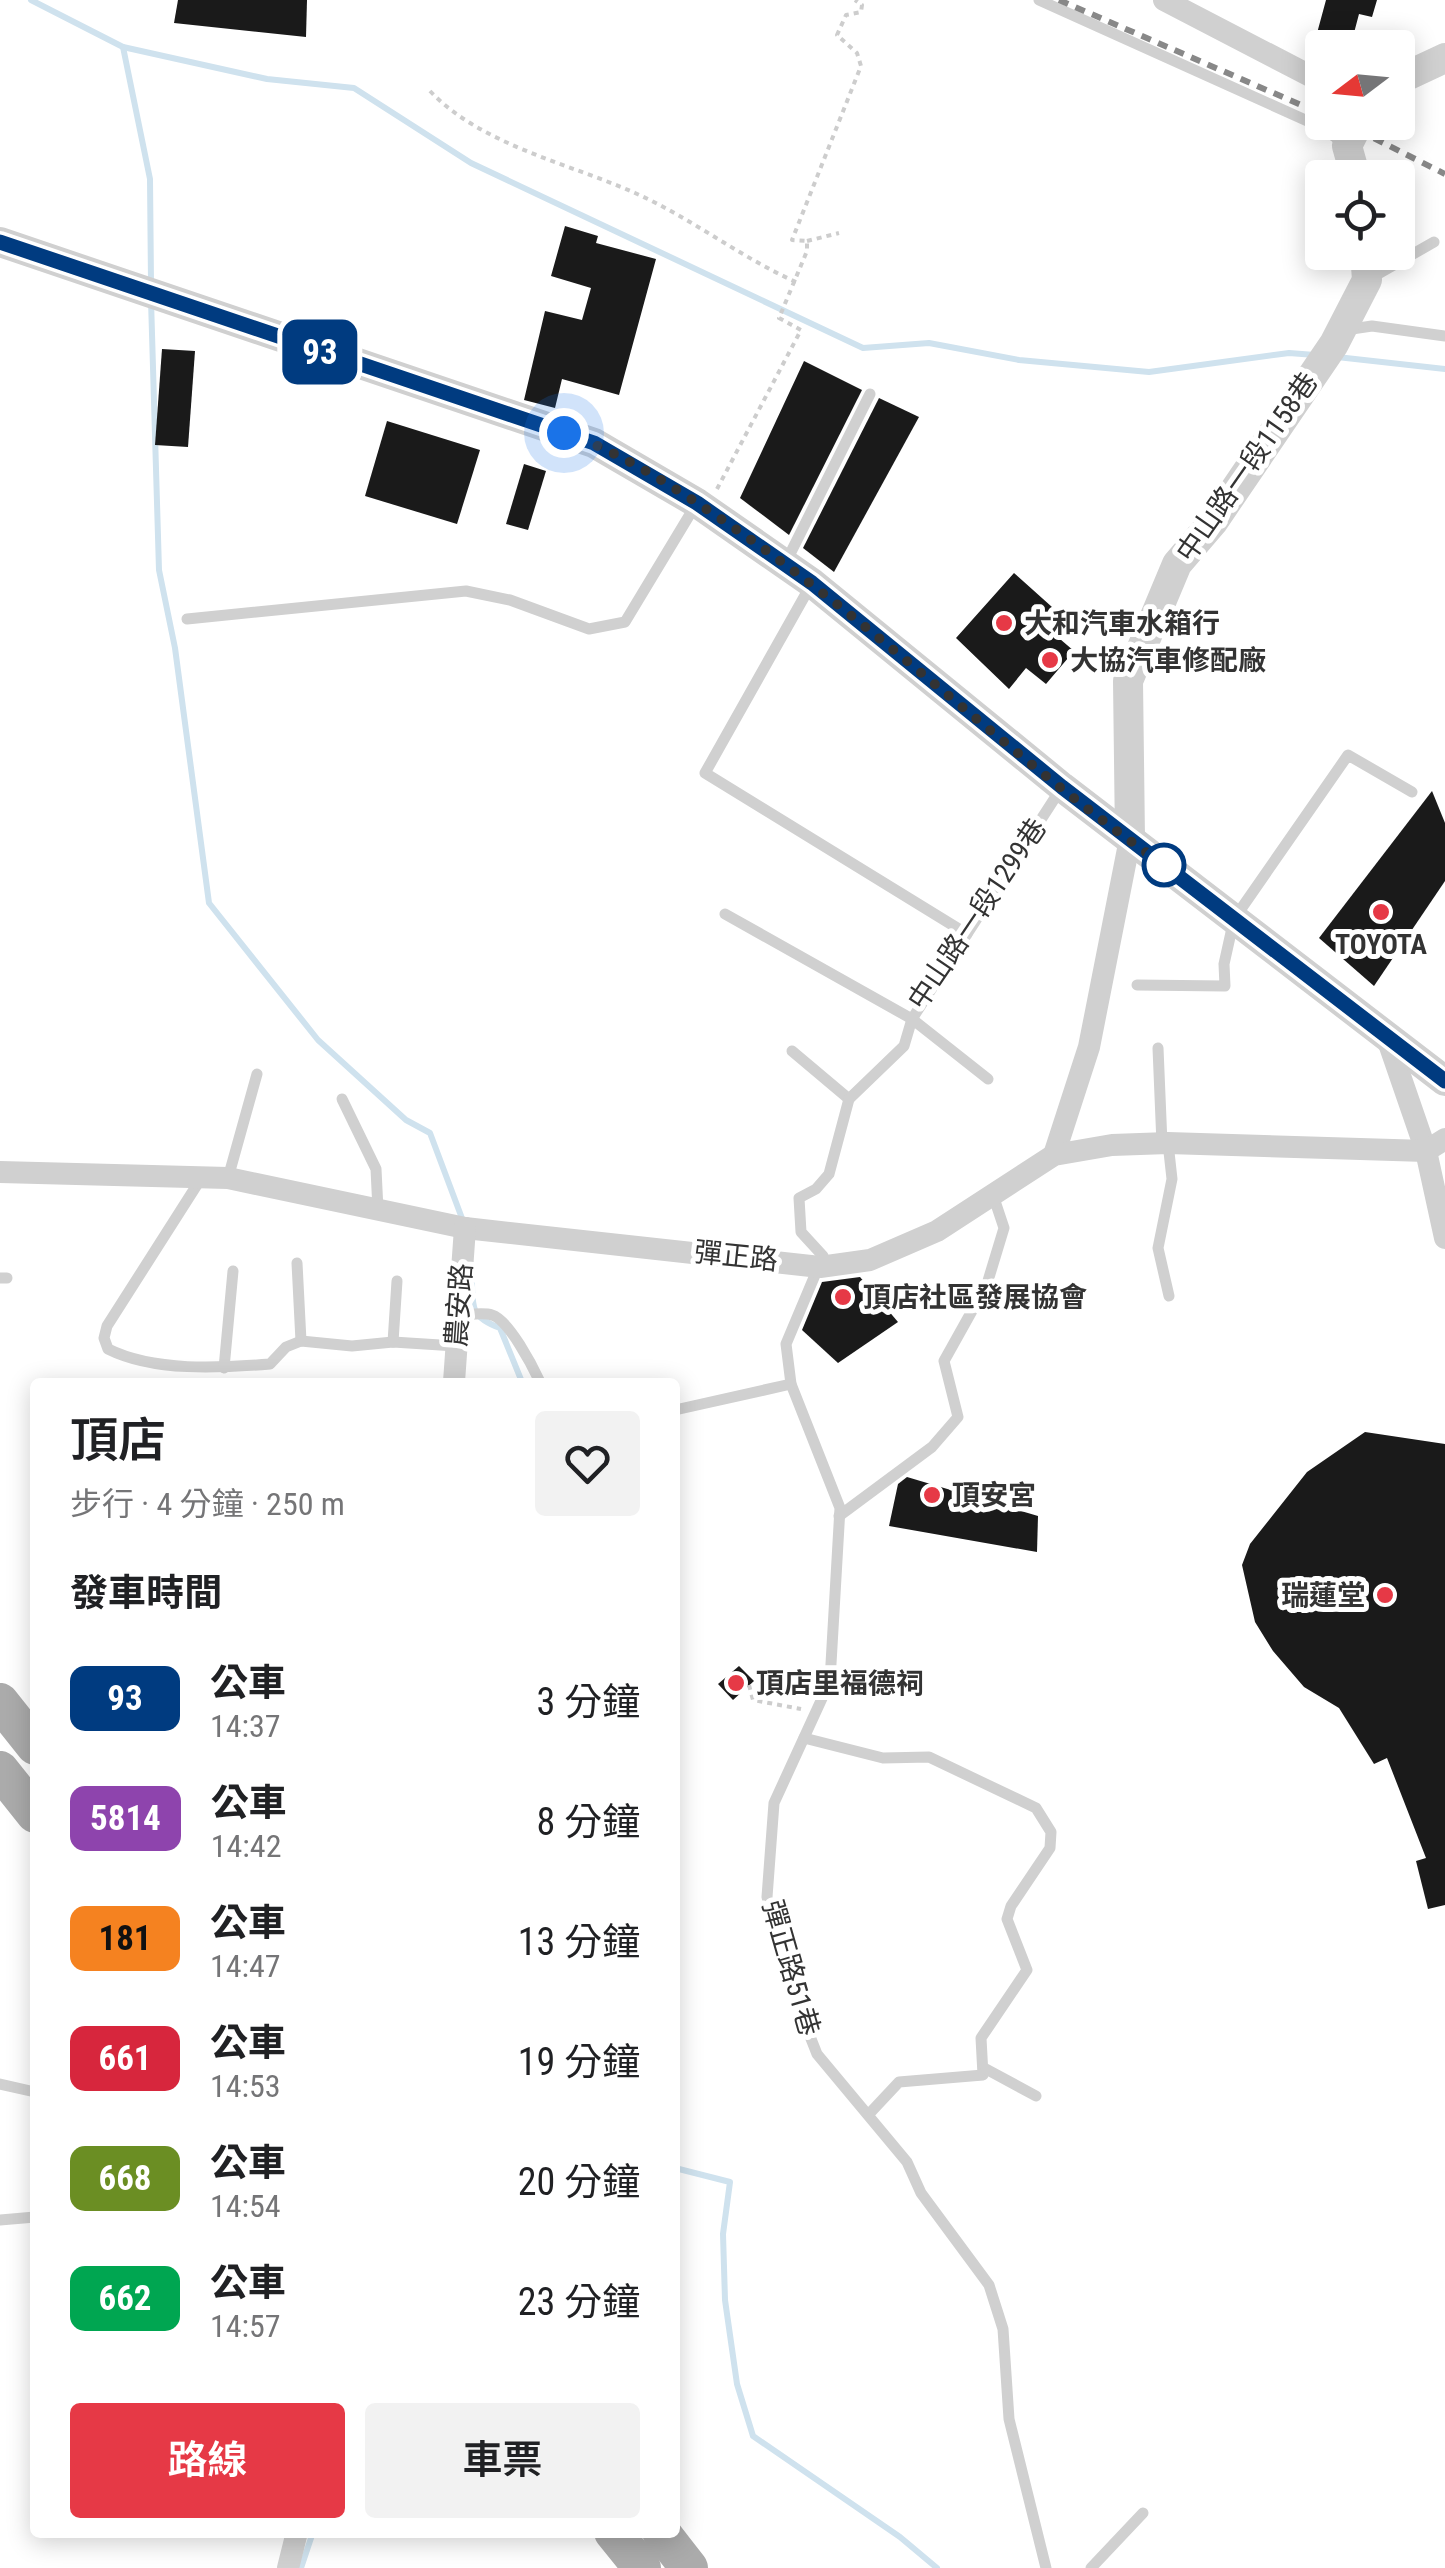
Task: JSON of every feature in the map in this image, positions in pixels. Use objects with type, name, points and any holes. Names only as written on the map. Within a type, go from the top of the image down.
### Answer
[{"type":"main road","points":[[0,1702],[30,1740]]},
{"type":"main road","points":[[0,1770],[30,1808]]},
{"type":"main road","points":[[619,2538],[642,2568]]},
{"type":"main road","points":[[666,2538],[689,2568]]},
{"type":"street","points":[[1164,0],[1305,73]]},
{"type":"street","points":[[1415,72],[1445,58]]},
{"type":"street","points":[[0,242],[594,443],[702,506],[812,583],[1062,787],[1445,1081]]},
{"type":"street","name":"中山路一段1158巷","points":[[1130,840],[1128,680],[1177,564],[1213,522],[1330,348],[1364,270]]},
{"type":"street","points":[[1054,1155],[1089,1047],[1130,840]]},
{"type":"street","points":[[1385,1033],[1435,1145],[1445,1238]]},
{"type":"street","name":"彈正路","points":[[0,1172],[203,1175],[465,1228],[820,1267],[870,1260],[937,1231],[1054,1155],[1112,1144],[1435,1145]]},
{"type":"street","name":"農安路","points":[[454,1378],[465,1228]]},
{"type":"street","points":[[288,2568],[296,2538]]},
{"type":"lane","points":[[1038,0],[1305,120]]},
{"type":"lane","points":[[1415,249],[1434,242]]},
{"type":"lane","points":[[1330,348],[1372,326],[1445,336]]},
{"type":"lane","points":[[786,564],[870,394]]},
{"type":"lane","points":[[187,620],[466,591],[510,600],[589,629],[626,622],[702,506]]},
{"type":"lane","points":[[812,583],[705,773],[967,934]]},
{"type":"lane","points":[[1137,985],[1226,986],[1224,964],[1234,919],[1348,755],[1412,792]]},
{"type":"lane","name":"中山路一段1299巷","points":[[725,914],[912,1019],[1062,787]]},
{"type":"lane","points":[[820,1267],[823,1256],[801,1232],[799,1198],[816,1190],[830,1174],[849,1099],[904,1046],[912,1019],[988,1079]]},
{"type":"lane","points":[[1158,1048],[1165,1144],[1172,1179],[1158,1248],[1169,1296]]},
{"type":"lane","points":[[792,1051],[849,1099]]},
{"type":"lane","points":[[228,1178],[257,1074]]},
{"type":"lane","points":[[342,1099],[376,1168],[378,1210]]},
{"type":"lane","points":[[203,1175],[108,1326],[104,1338],[108,1350],[127,1359],[224,1368],[270,1364],[286,1346],[301,1340],[352,1346],[393,1342],[456,1346]]},
{"type":"lane","points":[[840,1516],[932,1447],[958,1417],[944,1361],[987,1284],[1004,1228],[993,1195]]},
{"type":"lane","points":[[297,1263],[301,1340]]},
{"type":"lane","name":"彈正路51巷","points":[[820,1267],[786,1344],[791,1384],[840,1516],[830,1681],[774,1803],[767,1897],[789,1982],[816,2054],[868,2114],[990,2286],[1003,2328],[1009,2419],[1046,2568]]},
{"type":"lane","points":[[224,1368],[234,1271]]},
{"type":"lane","points":[[393,1342],[396,1281]]},
{"type":"lane","points":[[458,1315],[492,1315],[500,1320],[530,1360],[538,1378]]},
{"type":"lane","points":[[680,1409],[791,1384]]},
{"type":"lane","points":[[804,1738],[883,1758],[929,1757],[1036,1808],[1051,1832],[1050,1848],[1011,1906],[1009,1933],[1026,1970],[982,2038],[986,2069],[983,2074],[899,2082],[868,2114]]},
{"type":"lane","points":[[986,2069],[1036,2096]]},
{"type":"lane","points":[[0,2084],[30,2091]]},
{"type":"lane","points":[[0,2220],[30,2217]]},
{"type":"lane","points":[[1091,2568],[1142,2513]]},
{"type":"path","points":[[838,233],[807,241],[792,240],[860,66],[857,54],[836,36],[846,15],[861,12],[862,6],[855,0]]},
{"type":"path","points":[[430,90],[444,106],[483,128],[639,195],[746,259],[796,282]]},
{"type":"path","points":[[702,506],[802,330],[780,318],[796,282],[807,241]]},
{"type":"path","points":[[750,1686],[754,1700],[816,1712]]},
{"type":"building","points":[[178,0],[307,0],[306,37],[174,23]]},
{"type":"building","points":[[1326,0],[1377,0],[1372,17],[1359,14],[1355,30],[1318,30]]},
{"type":"building","points":[[565,226],[598,236],[596,243],[656,259],[619,395],[562,379],[555,408],[524,400],[545,311],[582,320],[591,288],[551,276]]},
{"type":"building","points":[[162,349],[195,351],[188,447],[155,445]]},
{"type":"building","points":[[804,361],[862,390],[789,535],[740,498]]},
{"type":"building","points":[[879,398],[919,417],[834,572],[803,548]]},
{"type":"building","points":[[387,421],[480,450],[457,524],[365,496]]},
{"type":"building","points":[[524,464],[546,471],[528,530],[506,524]]},
{"type":"building","name":"大和汽車水箱行","points":[[1014,573],[1052,607],[1033,627],[1059,626],[1053,633],[1074,651],[1046,684],[1026,668],[1009,689],[956,638]]},
{"type":"building","name":"TOYOTA","points":[[1432,791],[1445,823],[1445,881],[1374,986],[1319,938]]},
{"type":"building","name":"頂店社區發展協會","points":[[860,1277],[898,1322],[838,1363],[802,1330],[822,1282]]},
{"type":"building","points":[[1365,1432],[1445,1444],[1445,1905],[1428,1909],[1416,1861],[1426,1858],[1387,1758],[1374,1764],[1339,1708],[1304,1687],[1273,1651],[1255,1622],[1242,1565],[1250,1544],[1307,1472]]},
{"type":"building","name":"頂安宮","points":[[907,1477],[1038,1516],[1037,1552],[889,1526],[898,1484]]},
{"type":"building","name":"頂店里福德祠","points":[[739,1666],[754,1681],[733,1700],[718,1684]]},
{"type":"waterway","points":[[31,0],[123,47],[267,79],[354,88],[471,163],[863,348],[929,343],[1019,360],[1149,372],[1289,353],[1315,355]]},
{"type":"waterway","points":[[123,47],[150,179],[151,283]]},
{"type":"waterway","points":[[151,300],[159,570],[175,648],[209,903],[318,1040],[406,1120],[430,1133],[463,1221]]},
{"type":"waterway","points":[[1337,357],[1445,369]]},
{"type":"waterway","points":[[472,1282],[476,1312],[484,1321],[500,1328],[520,1378]]},
{"type":"waterway","points":[[680,2169],[730,2182],[723,2234],[725,2300],[737,2384],[753,2436],[900,2537],[937,2568]]},
{"type":"waterway","points":[[301,2568],[311,2538]]},
{"type":"railway","points":[[1059,0],[1305,107]]},
{"type":"railway","points":[[1378,140],[1445,174]]},
{"type":"bus line","name":"93","points":[[0,242],[594,443],[697,503],[812,583],[1062,787],[1445,1081]]},
{"type":"place","name":"大和汽車水箱行","points":[[1004,623]]},
{"type":"place","name":"大協汽車修配廠","points":[[1050,660]]},
{"type":"place","name":"TOYOTA","points":[[1381,912]]},
{"type":"place","name":"頂店社區發展協會","points":[[843,1297]]},
{"type":"place","name":"頂安宮","points":[[932,1495]]},
{"type":"place","name":"瑞蓮堂","points":[[1385,1595]]},
{"type":"place","name":"頂店里福德祠","points":[[736,1683]]},
{"type":"route","points":[[564,433],[594,443],[697,503],[812,583],[1164,865]]}]
